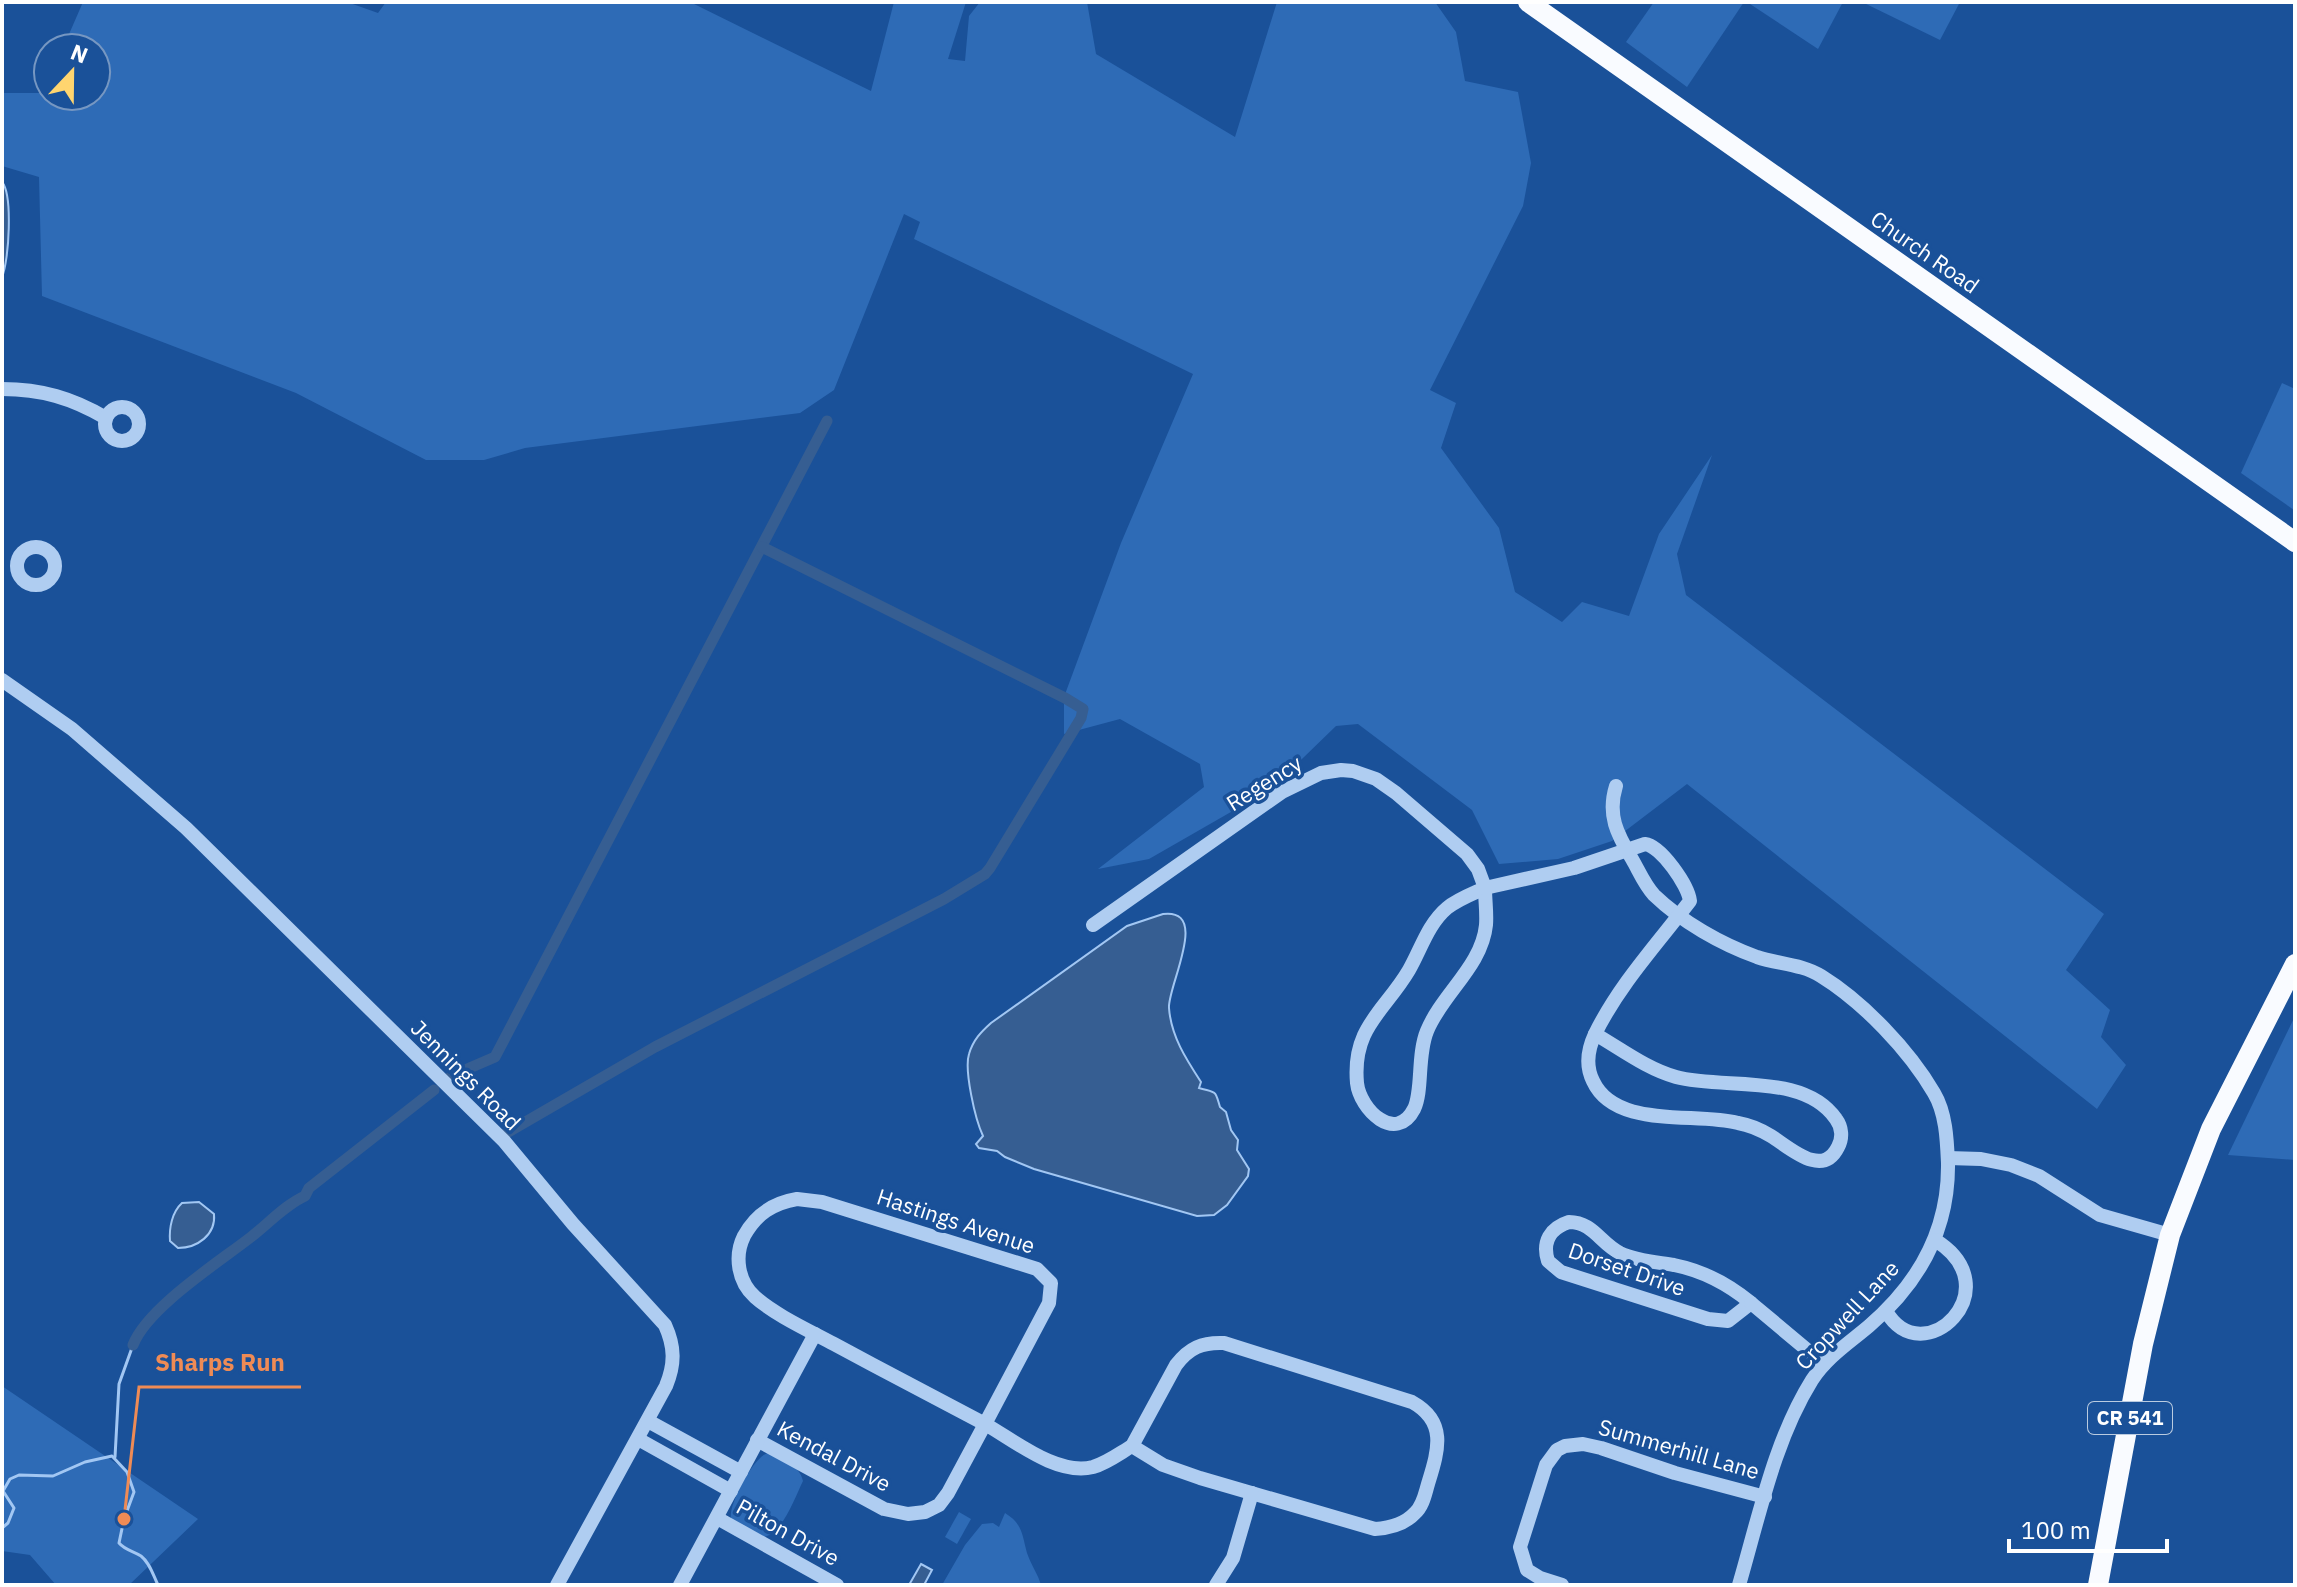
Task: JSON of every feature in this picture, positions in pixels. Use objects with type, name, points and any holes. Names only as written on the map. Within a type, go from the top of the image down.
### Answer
[{"type":"main road","name":"Church Road","points":[[1528,2],[2295,542]]},
{"type":"main road","name":"CR 541","points":[[2098,1585],[2143,1344],[2170,1235],[2211,1129],[2295,964]]},
{"type":"street","points":[[2,389],[58,395],[79,402],[106,418]]},
{"type":"street","points":[[2,553],[17,563]]},
{"type":"street","name":"Jennings Road","points":[[2,680],[72,729],[186,828],[504,1141],[573,1224],[656,1312],[672,1340],[674,1356],[666,1386],[557,1585]]},
{"type":"street","name":"Regency","points":[[1093,925],[1201,852],[1282,792],[1321,773],[1341,770],[1376,779],[1396,793],[1467,854],[1478,869],[1485,888]]},
{"type":"street","name":"Cropwell Lane","points":[[1616,786],[1612,818],[1645,884],[1679,915],[1708,935],[1742,951],[1820,975],[1877,1022],[1918,1069],[1936,1095],[1945,1126],[1948,1158],[1945,1205],[1935,1240],[1917,1274],[1886,1311],[1824,1364],[1813,1379],[1793,1417],[1739,1585]]},
{"type":"street","points":[[1485,888],[1486,926],[1483,936],[1468,968],[1430,1023],[1421,1048],[1414,1109],[1403,1120],[1386,1123],[1370,1113],[1359,1095],[1357,1071],[1364,1034],[1376,1012],[1409,970],[1439,917],[1457,901],[1485,888],[1564,871],[1626,849],[1652,845],[1664,857],[1690,901],[1663,931],[1595,1034],[1589,1051],[1590,1074],[1600,1092],[1618,1107],[1641,1113],[1722,1119],[1743,1124],[1772,1137],[1797,1155],[1816,1161],[1833,1155],[1838,1148],[1839,1122],[1827,1108],[1810,1097],[1778,1088],[1676,1077],[1654,1069],[1595,1034]]},
{"type":"street","points":[[1948,1158],[1981,1159],[2011,1165],[2039,1176],[2100,1215],[2170,1235]]},
{"type":"street","name":"Hastings Avenue","points":[[781,1201],[822,1202],[1037,1269],[1051,1283],[1049,1303],[985,1424],[815,1334],[755,1297],[744,1283],[738,1265],[743,1237],[753,1222],[781,1201]]},
{"type":"street","name":"Dorset Drive","points":[[1751,1303],[1728,1321],[1697,1317],[1561,1272],[1548,1261],[1545,1245],[1553,1229],[1569,1222],[1578,1222],[1595,1230],[1619,1252],[1641,1260],[1696,1271],[1727,1285],[1751,1303],[1824,1364]]},
{"type":"street","points":[[1886,1311],[1899,1327],[1920,1334],[1936,1332],[1956,1316],[1966,1293],[1966,1275],[1952,1252],[1935,1240]]},
{"type":"street","points":[[680,1585],[815,1334]]},
{"type":"street","points":[[985,1424],[1053,1462],[1070,1468],[1101,1465],[1132,1446],[1184,1354],[1210,1342],[1224,1343],[1412,1402],[1423,1408],[1435,1426],[1439,1442],[1420,1507],[1414,1515],[1389,1528],[1375,1529],[1163,1465],[1132,1446]]},
{"type":"street","points":[[648,1421],[741,1472]]},
{"type":"street","name":"Kendal Drive","points":[[757,1440],[884,1509],[908,1514],[925,1512],[939,1505],[985,1424]]},
{"type":"street","points":[[638,1439],[731,1491]]},
{"type":"street","name":"Summerhill Lane","points":[[1562,1585],[1527,1570],[1520,1547],[1546,1465],[1557,1450],[1565,1446],[1583,1444],[1601,1448],[1675,1473],[1765,1497]]},
{"type":"street","points":[[1216,1585],[1233,1558],[1252,1493]]},
{"type":"street","name":"Pilton Drive","points":[[717,1518],[837,1585]]},
{"type":"shaded area","points":[[83,2],[347,2],[378,13],[386,2],[690,2],[871,91],[894,2],[966,2],[948,59],[965,61],[969,16],[980,2],[1087,2],[1096,54],[1235,137],[1277,2],[1435,2],[1456,32],[1465,81],[1518,92],[1531,163],[1523,206],[1430,390],[1456,403],[1441,448],[1499,528],[1515,592],[1562,622],[1582,602],[1629,616],[1659,534],[1712,455],[1677,554],[1686,595],[2104,914],[2066,970],[2110,1010],[2101,1037],[2126,1065],[2097,1109],[1687,784],[1612,841],[1558,859],[1499,864],[1472,810],[1358,724],[1336,726],[1271,789],[1149,859],[1098,869],[1204,787],[1200,764],[1120,719],[1064,734],[1064,697],[1121,543],[1193,374],[914,239],[920,222],[904,214],[834,390],[800,413],[525,448],[484,460],[426,460],[296,393],[42,296],[39,177],[2,166],[2,93],[32,93],[32,112],[112,112],[112,32],[70,32]]},
{"type":"shaded area","points":[[1654,2],[1744,2],[1687,87],[1626,42]]},
{"type":"shaded area","points":[[1747,2],[1843,2],[1818,49]]},
{"type":"shaded area","points":[[1862,2],[1960,2],[1940,40]]},
{"type":"shaded area","points":[[2,182],[8,200],[9,228],[2,277]]},
{"type":"shaded area","points":[[2282,383],[2295,389],[2294,510],[2241,473]]},
{"type":"shaded area","points":[[1163,914],[1177,915],[1184,923],[1183,951],[1169,1008],[1176,1038],[1201,1082],[1199,1088],[1214,1093],[1220,1107],[1226,1112],[1231,1130],[1238,1140],[1237,1150],[1249,1169],[1248,1176],[1227,1205],[1214,1215],[1197,1216],[1034,1169],[997,1151],[979,1148],[976,1144],[983,1136],[971,1095],[968,1061],[978,1037],[991,1023],[1127,926]]},
{"type":"shaded area","points":[[2295,1016],[2295,1160],[2228,1155]]},
{"type":"shaded area","points":[[199,1202],[214,1214],[212,1228],[198,1243],[178,1248],[170,1241],[174,1216],[182,1203]]},
{"type":"shaded area","points":[[2,1386],[198,1519],[129,1585],[56,1585],[30,1555],[2,1551]]},
{"type":"shaded area","points":[[768,1453],[794,1467],[803,1481],[783,1522],[764,1537],[731,1519],[731,1512],[749,1472]]},
{"type":"shaded area","points":[[959,1512],[971,1519],[957,1544],[945,1537]]},
{"type":"shaded area","points":[[1005,1513],[1021,1530],[1041,1585],[942,1585],[965,1545],[982,1524],[993,1523],[999,1527]]},
{"type":"shaded area","points":[[921,1564],[932,1570],[924,1585],[909,1585]]},
{"type":"waterway","points":[[451,1076],[495,1057],[827,421]]},
{"type":"waterway","points":[[503,1135],[655,1047],[944,899],[985,874],[1081,718],[1083,709],[1065,698],[762,547]]},
{"type":"waterway","points":[[133,1345],[153,1316],[185,1286],[305,1196],[309,1188],[434,1090]]},
{"type":"waterway","points":[[115,1457],[119,1384],[133,1345]]},
{"type":"waterway","points":[[2,1528],[8,1523],[14,1508],[3,1491],[10,1479],[19,1475],[53,1476],[85,1462],[112,1456],[127,1472],[134,1492],[119,1543],[144,1559],[158,1585]]},
{"type":"place","name":"Sharps Run","points":[[124,1519]]}]
